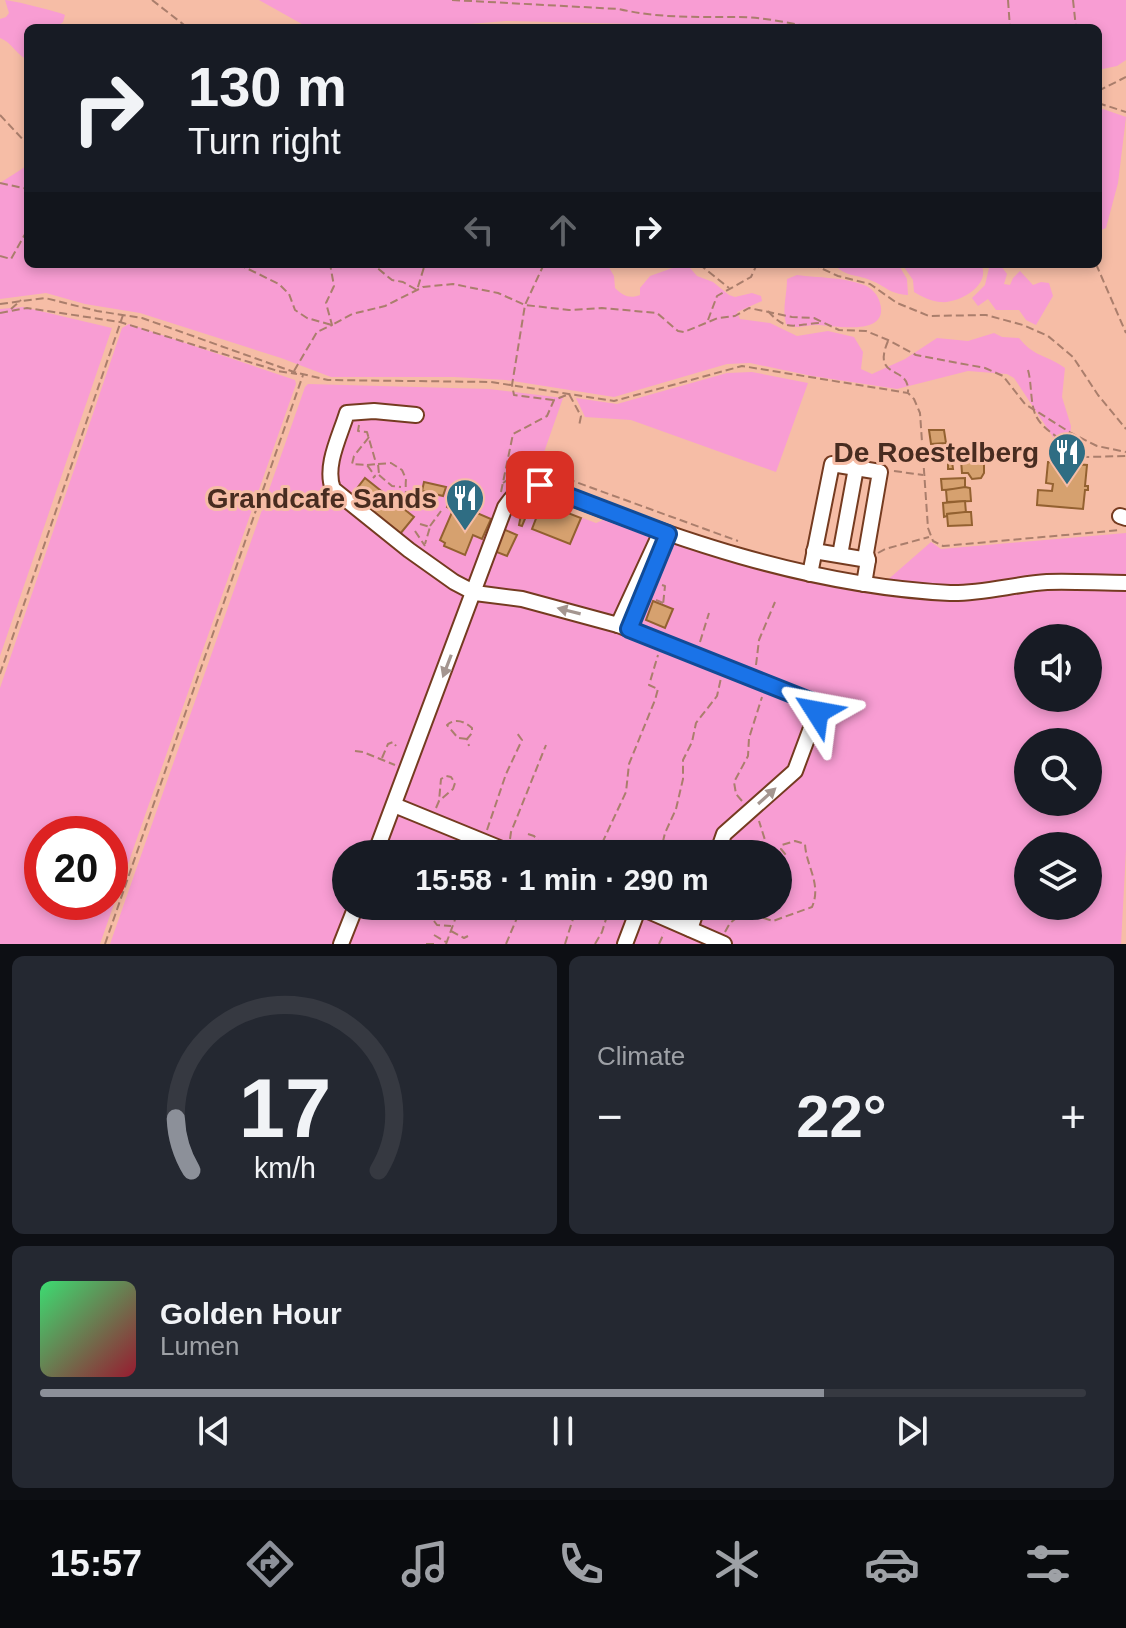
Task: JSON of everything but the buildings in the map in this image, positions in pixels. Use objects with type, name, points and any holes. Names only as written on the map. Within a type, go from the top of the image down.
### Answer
[{"type":"street","points":[[416,415],[366,425],[347,413],[332,463],[330,480],[333,489],[475,593],[522,599],[623,627],[810,701],[817,712],[795,771],[724,834],[722,840]]},
{"type":"street","points":[[810,574],[832,464],[880,472],[866,553],[868,560],[864,584]]},
{"type":"street","points":[[840,555],[856,468]]},
{"type":"street","points":[[380,840],[505,507],[518,491],[528,485],[540,485],[665,533],[810,574],[864,584],[955,593],[1047,582],[1126,583]]},
{"type":"street","points":[[623,627],[665,533]]},
{"type":"street","points":[[814,551],[868,560]]},
{"type":"street","points":[[394,805],[479,840]]},
{"type":"street","points":[[341,944],[350,920]]},
{"type":"street","points":[[625,944],[633,920]]},
{"type":"street","points":[[690,929],[693,920]]},
{"type":"street","points":[[670,921],[722,943]]},
{"type":"path","points":[[152,0],[183,24]]},
{"type":"path","points":[[452,0],[619,9],[674,17],[765,19],[793,24]]},
{"type":"path","points":[[1008,0],[1010,24]]},
{"type":"path","points":[[1073,0],[1076,24]]},
{"type":"path","points":[[1102,89],[1126,77]]},
{"type":"path","points":[[1102,104],[1126,112]]},
{"type":"path","points":[[0,114],[24,141]]},
{"type":"path","points":[[0,183],[24,188]]},
{"type":"path","points":[[0,256],[11,259],[24,236]]},
{"type":"path","points":[[246,268],[279,284],[289,294],[295,310],[307,318],[332,325]]},
{"type":"path","points":[[331,268],[334,286],[326,303],[332,325]]},
{"type":"path","points":[[377,268],[392,280],[417,290]]},
{"type":"path","points":[[417,290],[424,268]]},
{"type":"path","points":[[542,268],[525,305],[512,385],[514,395],[554,400],[569,394]]},
{"type":"path","points":[[704,268],[729,289]]},
{"type":"path","points":[[706,323],[717,296],[751,277],[757,268]]},
{"type":"path","points":[[821,268],[870,284],[897,303],[929,316],[986,315],[1048,336],[1073,357],[1126,429]]},
{"type":"path","points":[[1098,268],[1126,333]]},
{"type":"path","points":[[294,372],[317,332],[352,314],[385,306],[423,287],[453,284],[498,293],[525,305],[569,310],[625,309],[657,313],[678,331],[684,332],[718,318],[735,316],[749,308],[814,318],[839,330],[866,331],[916,355],[985,368],[1003,376],[1014,386],[1025,404],[1035,411],[1097,446],[1126,454]]},
{"type":"path","points":[[0,304],[45,298],[142,318],[303,375]]},
{"type":"path","points":[[10,310],[22,299]]},
{"type":"path","points":[[0,313],[27,308],[120,322],[278,371],[328,380],[451,380],[512,385],[614,401],[742,366],[908,393],[920,413],[930,537]]},
{"type":"path","points":[[767,310],[775,319],[792,327],[822,324]]},
{"type":"path","points":[[0,674],[123,314]]},
{"type":"path","points":[[888,340],[882,354],[883,363],[905,380],[908,393]]},
{"type":"path","points":[[1028,370],[1035,411],[1049,433],[1062,439],[1068,449],[1087,457],[1126,454]]},
{"type":"path","points":[[105,944],[303,375]]},
{"type":"path","points":[[569,394],[581,416],[579,426]]},
{"type":"path","points":[[554,400],[547,416],[513,434],[503,483],[522,470],[535,474],[551,473],[738,541]]},
{"type":"path","points":[[366,425],[377,464],[375,476]]},
{"type":"path","points":[[366,425],[352,464],[383,462],[398,466],[406,479],[403,487],[407,498],[405,502]]},
{"type":"path","points":[[367,465],[375,476],[392,486],[403,487]]},
{"type":"path","points":[[880,472],[885,469],[924,475]]},
{"type":"path","points":[[425,546],[430,527],[436,514],[441,511]]},
{"type":"path","points":[[868,560],[885,549],[930,537],[943,546],[1124,521]]},
{"type":"path","points":[[420,524],[430,527]]},
{"type":"path","points":[[648,597],[663,604],[665,586],[657,582]]},
{"type":"path","points":[[752,678],[759,640],[775,602]]},
{"type":"path","points":[[696,655],[709,613]]},
{"type":"path","points":[[604,840],[626,792],[629,764],[655,700],[658,689],[649,685],[663,642]]},
{"type":"path","points":[[663,840],[676,809],[683,779],[683,760],[692,742],[696,723],[717,696],[723,666]]},
{"type":"path","points":[[765,840],[761,824],[736,794],[734,782],[748,756],[750,732],[768,684]]},
{"type":"path","points":[[453,721],[467,724],[472,728],[472,733],[467,739],[458,738],[447,725],[453,721]]},
{"type":"path","points":[[485,840],[506,774],[522,740],[517,733]]},
{"type":"path","points":[[467,739],[469,746]]},
{"type":"path","points":[[381,759],[387,745],[393,742],[396,746]]},
{"type":"path","points":[[511,840],[511,832],[546,745]]},
{"type":"path","points":[[355,751],[407,770]]},
{"type":"path","points":[[430,820],[439,801],[441,779],[451,777],[455,783],[453,789],[439,801]]},
{"type":"path","points":[[528,834],[538,840]]},
{"type":"path","points":[[792,842],[805,844],[814,879],[815,900],[812,907],[792,914]]},
{"type":"path","points":[[447,943],[455,920]]},
{"type":"path","points":[[506,944],[516,920]]},
{"type":"path","points":[[565,944],[573,920]]},
{"type":"path","points":[[595,944],[606,920]]},
{"type":"path","points":[[722,943],[734,920]]},
{"type":"path","points":[[434,921],[437,925],[453,926]]},
{"type":"path","points":[[659,944],[670,921]]},
{"type":"path","points":[[451,931],[464,938],[468,936]]},
{"type":"path","points":[[434,935],[453,944]]},
{"type":"path","points":[[426,944],[437,944]]},
{"type":"shaded area","points":[[5,0],[65,15],[60,24],[24,24],[24,58],[0,38],[0,19],[9,13]]},
{"type":"shaded area","points":[[259,0],[1126,0],[1126,60],[1102,69],[1102,24],[506,21],[468,24],[302,24]]},
{"type":"shaded area","points":[[1102,109],[1126,117],[1118,183],[1106,228],[1102,230]]},
{"type":"shaded area","points":[[24,168],[24,268],[609,268],[615,288],[633,297],[640,295],[640,288],[650,276],[673,268],[690,268],[697,276],[713,282],[729,295],[735,297],[752,293],[761,296],[762,301],[737,312],[740,319],[770,323],[797,336],[828,331],[854,337],[863,352],[861,369],[872,374],[905,359],[937,338],[968,341],[994,333],[1019,338],[1035,352],[1065,368],[1062,397],[1071,426],[1069,454],[1057,443],[1014,378],[1007,374],[968,371],[897,389],[750,363],[727,364],[614,397],[506,380],[331,377],[140,313],[85,304],[46,293],[0,299],[0,183]]},
{"type":"shaded area","points":[[838,268],[900,268],[907,279],[908,295],[896,293]]},
{"type":"shaded area","points":[[905,268],[982,268],[983,272],[982,279],[972,292],[948,302],[914,292],[913,280]]},
{"type":"shaded area","points":[[989,268],[1002,268],[1007,274],[1004,284],[1010,285],[1020,271],[1033,285],[1049,283],[1053,296],[1036,325],[1026,320],[1019,310],[996,310],[988,299],[978,306],[972,298],[985,285]]},
{"type":"shaded area","points":[[797,275],[848,280],[867,286],[878,297],[881,314],[876,321],[857,327],[790,326],[786,324],[784,312],[787,279]]},
{"type":"shaded area","points":[[23,307],[112,328],[0,656],[0,309]]},
{"type":"shaded area","points":[[129,324],[295,380],[128,864],[128,816],[24,816],[24,920],[108,920],[100,944],[0,944],[0,688],[122,328]]},
{"type":"shaded area","points":[[752,372],[808,383],[776,472],[631,420],[585,417],[576,398],[617,404],[727,373]]},
{"type":"shaded area","points":[[308,384],[489,389],[563,398],[535,478],[508,483],[522,495],[596,523],[608,518],[870,590],[1126,586],[1126,850],[1121,944],[110,944],[118,920],[128,920],[128,893]]},
{"type":"shaded area","points":[[1126,533],[1126,576],[958,588],[884,583],[931,542],[941,549]]},
{"type":"place","name":"De Roestelberg","points":[[1067,486]]},
{"type":"place","name":"Grandcafe Sands","points":[[465,532]]},
{"type":"route","points":[[540,485],[668,534],[629,629],[810,701],[817,712]]}]
